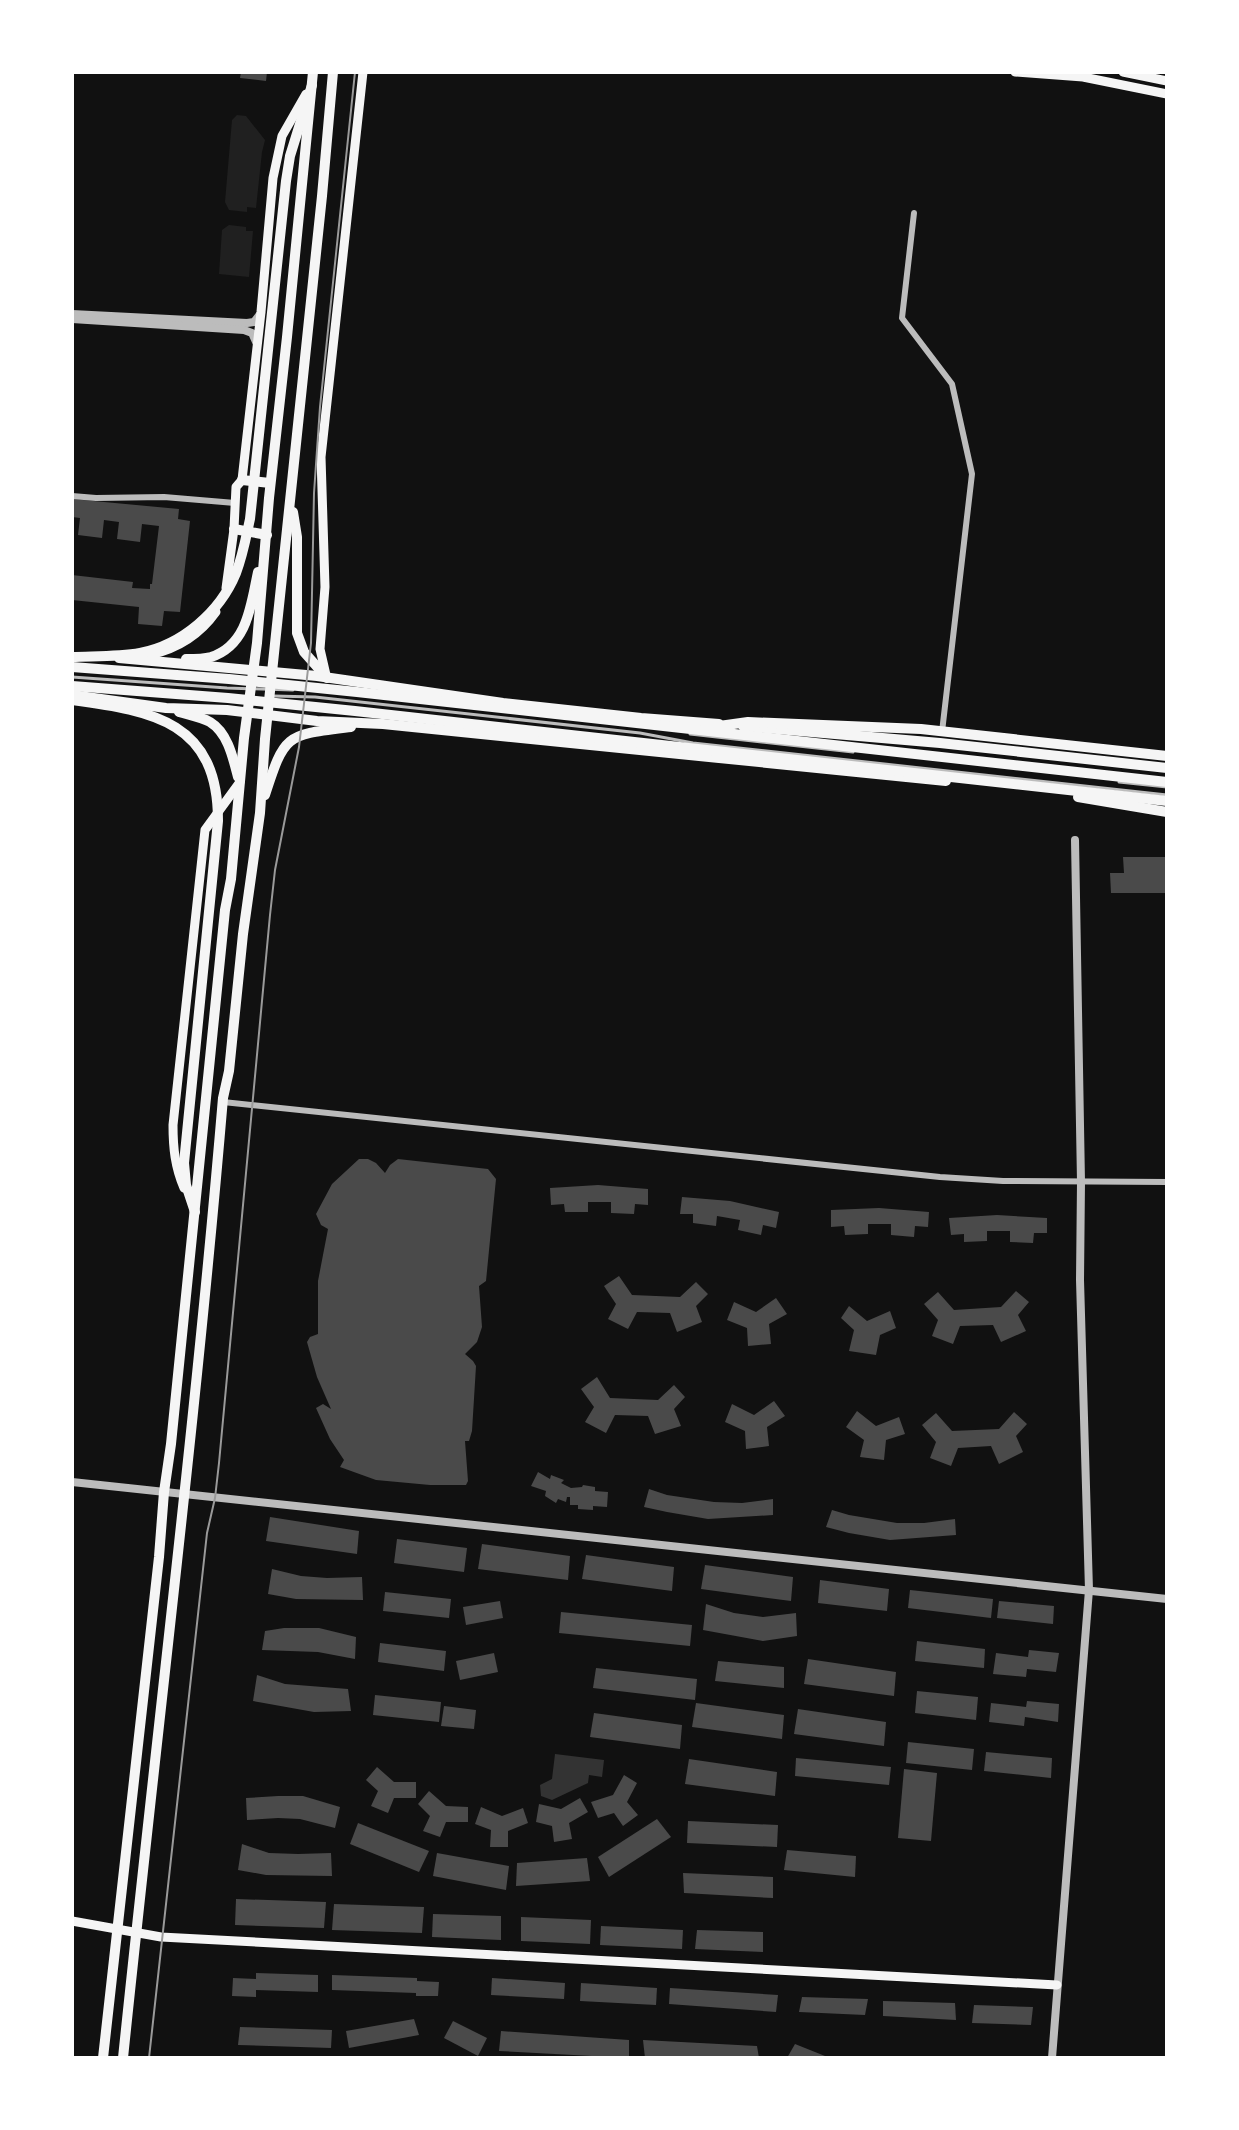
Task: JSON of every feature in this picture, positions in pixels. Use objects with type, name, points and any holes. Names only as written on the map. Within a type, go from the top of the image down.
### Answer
[{"type":"main road","points":[[103,2058],[171,1444],[223,924],[231,879],[253,671],[313,72]]},
{"type":"main road","points":[[123,2058],[186,1494],[223,1102],[260,813],[267,715],[333,72]]},
{"type":"main road","points":[[322,677],[320,649],[325,587],[321,457],[363,72]]},
{"type":"main road","points":[[1015,72],[1083,77],[1167,94]]},
{"type":"main road","points":[[1124,72],[1167,81]]},
{"type":"main road","points":[[128,659],[166,652],[182,645],[210,621],[219,608],[228,583],[236,487],[242,480],[261,312],[273,178],[282,136],[312,85]]},
{"type":"main road","points":[[72,656],[124,655],[165,645],[200,623],[216,606],[231,582],[245,546],[290,156],[312,85]]},
{"type":"main road","points":[[242,480],[270,483]]},
{"type":"main road","points":[[290,486],[297,537],[297,633],[309,660],[322,677]]},
{"type":"main road","points":[[234,529],[267,535]]},
{"type":"main road","points":[[167,661],[210,657],[226,649],[237,638],[245,626],[267,535]]},
{"type":"main road","points":[[72,656],[167,661],[322,677],[668,726],[940,743],[1167,768]]},
{"type":"main road","points":[[72,667],[243,680],[1167,783]]},
{"type":"main road","points":[[72,685],[244,699],[1167,801]]},
{"type":"main road","points":[[72,698],[317,721],[383,724],[1167,801]]},
{"type":"main road","points":[[72,698],[120,706],[157,717],[186,734],[210,769],[217,795],[218,821],[184,1163],[186,1185],[195,1212]]},
{"type":"main road","points":[[166,708],[207,720],[219,730],[232,753],[240,782]]},
{"type":"main road","points":[[694,729],[748,722],[921,729],[1167,756]]},
{"type":"main road","points":[[260,813],[278,757],[287,744],[306,733],[383,724]]},
{"type":"main road","points":[[970,779],[1167,812]]},
{"type":"main road","points":[[195,1212],[177,1172],[174,1157],[176,1095],[205,830],[240,782]]},
{"type":"main road","points":[[72,1921],[157,1937],[1057,1985]]},
{"type":"street","points":[[1122,85],[1124,72]]},
{"type":"street","points":[[914,213],[902,318],[952,384],[972,474],[940,743]]},
{"type":"street","points":[[72,316],[247,323],[258,319],[261,312]]},
{"type":"street","points":[[72,316],[244,330],[252,333],[257,346]]},
{"type":"street","points":[[72,496],[164,497],[235,503]]},
{"type":"street","points":[[1052,2058],[1089,1590],[1080,1280],[1075,840]]},
{"type":"street","points":[[223,1102],[940,1177],[1003,1181],[1167,1182]]},
{"type":"street","points":[[72,1482],[1167,1599]]},
{"type":"lane","points":[[72,677],[250,692]]},
{"type":"lane","points":[[72,685],[315,697],[640,733],[693,743],[1167,801]]},
{"type":"lane","points":[[270,693],[316,691],[668,726],[1167,783]]},
{"type":"shaded area","points":[[237,115],[246,116],[265,140],[256,208],[247,207],[247,212],[229,210],[225,202],[232,120]]},
{"type":"shaded area","points":[[229,225],[253,231],[249,277],[219,274],[222,230]]},
{"type":"shaded area","points":[[555,1754],[604,1760],[602,1777],[589,1775],[588,1783],[552,1800],[541,1796],[540,1785],[552,1779]]},
{"type":"building","points":[[241,72],[267,72],[266,81],[240,78]]},
{"type":"building","points":[[72,499],[179,509],[178,519],[190,521],[180,612],[164,611],[162,626],[138,624],[139,607],[72,600],[72,575],[133,582],[132,588],[150,589],[159,526],[142,524],[140,542],[117,539],[119,522],[104,520],[102,538],[78,535],[80,518],[72,517]]},
{"type":"building","points":[[1123,857],[1167,857],[1167,893],[1111,893],[1110,873],[1124,873]]},
{"type":"building","points":[[359,1159],[376,1163],[385,1173],[398,1159],[488,1169],[496,1179],[486,1281],[479,1286],[482,1327],[477,1342],[465,1354],[476,1366],[472,1431],[469,1441],[465,1441],[466,1485],[376,1480],[340,1467],[344,1460],[316,1408],[323,1404],[331,1409],[307,1342],[318,1334],[318,1281],[328,1229],[321,1225],[316,1214],[332,1184]]},
{"type":"building","points":[[598,1185],[648,1189],[648,1205],[635,1204],[634,1214],[611,1213],[611,1202],[588,1202],[588,1212],[565,1212],[564,1204],[551,1205],[550,1188]]},
{"type":"building","points":[[682,1197],[730,1201],[779,1212],[776,1228],[763,1225],[761,1235],[738,1230],[740,1220],[717,1216],[716,1226],[693,1223],[693,1214],[680,1214]]},
{"type":"building","points":[[879,1208],[929,1212],[928,1227],[915,1226],[914,1237],[891,1235],[891,1224],[868,1224],[868,1234],[845,1235],[844,1226],[831,1227],[831,1210]]},
{"type":"building","points":[[997,1215],[1047,1218],[1047,1233],[1034,1233],[1033,1243],[1010,1242],[1010,1231],[987,1231],[987,1241],[964,1242],[964,1234],[951,1235],[949,1218]]},
{"type":"building","points":[[619,1276],[632,1295],[680,1297],[696,1282],[708,1294],[696,1306],[702,1322],[677,1332],[670,1313],[637,1312],[628,1329],[608,1319],[616,1304],[604,1286]]},
{"type":"building","points":[[1016,1291],[1029,1302],[1018,1315],[1026,1331],[1001,1342],[993,1325],[960,1326],[953,1344],[932,1336],[938,1320],[924,1304],[938,1292],[954,1310],[1001,1307]]},
{"type":"building","points":[[776,1298],[787,1314],[769,1324],[771,1344],[748,1346],[747,1328],[727,1320],[734,1302],[756,1312]]},
{"type":"building","points":[[849,1306],[867,1321],[890,1311],[896,1328],[880,1335],[876,1355],[849,1351],[854,1330],[841,1318]]},
{"type":"building","points":[[597,1377],[610,1398],[658,1400],[674,1385],[685,1397],[674,1409],[681,1426],[655,1434],[648,1416],[615,1415],[606,1433],[585,1422],[594,1407],[581,1389]]},
{"type":"building","points":[[774,1401],[785,1416],[767,1427],[769,1446],[746,1449],[745,1431],[725,1422],[732,1404],[754,1415]]},
{"type":"building","points":[[857,1411],[876,1426],[899,1417],[905,1434],[886,1440],[884,1460],[860,1457],[864,1440],[846,1427]]},
{"type":"building","points":[[1014,1412],[1027,1424],[1016,1436],[1023,1452],[999,1464],[991,1446],[958,1448],[951,1466],[930,1458],[936,1442],[922,1425],[936,1413],[952,1431],[999,1429]]},
{"type":"building","points":[[538,1472],[550,1479],[551,1475],[564,1480],[561,1483],[571,1488],[583,1485],[595,1487],[595,1491],[608,1492],[607,1507],[578,1509],[578,1505],[570,1505],[570,1497],[566,1502],[558,1499],[556,1503],[545,1496],[546,1491],[531,1486]]},
{"type":"building","points":[[649,1489],[714,1502],[742,1503],[773,1499],[773,1515],[708,1519],[667,1512],[644,1507]]},
{"type":"building","points":[[832,1510],[897,1523],[955,1519],[956,1535],[890,1540],[849,1533],[826,1527]]},
{"type":"building","points":[[270,1517],[359,1531],[357,1554],[266,1541]]},
{"type":"building","points":[[397,1539],[467,1548],[464,1572],[394,1563]]},
{"type":"building","points":[[482,1544],[570,1556],[568,1580],[478,1569]]},
{"type":"building","points":[[586,1555],[674,1567],[672,1591],[582,1579]]},
{"type":"building","points":[[705,1565],[793,1577],[791,1601],[701,1589]]},
{"type":"building","points":[[272,1569],[301,1576],[362,1577],[363,1600],[296,1599],[268,1594]]},
{"type":"building","points":[[820,1580],[889,1589],[887,1611],[818,1603]]},
{"type":"building","points":[[910,1590],[993,1599],[991,1618],[908,1608]]},
{"type":"building","points":[[385,1592],[451,1599],[449,1618],[383,1611]]},
{"type":"building","points":[[500,1601],[503,1618],[466,1625],[463,1607]]},
{"type":"building","points":[[999,1601],[1054,1606],[1053,1624],[997,1618]]},
{"type":"building","points":[[706,1604],[734,1613],[763,1617],[796,1613],[797,1636],[763,1641],[703,1630]]},
{"type":"building","points":[[561,1612],[692,1625],[690,1646],[559,1633]]},
{"type":"building","points":[[319,1628],[356,1637],[355,1659],[318,1652],[262,1650],[265,1631]]},
{"type":"building","points":[[917,1641],[985,1649],[984,1668],[915,1661]]},
{"type":"building","points":[[380,1643],[446,1651],[444,1671],[378,1662]]},
{"type":"building","points":[[1029,1650],[1059,1653],[1056,1672],[1027,1669],[1026,1677],[993,1674],[996,1653],[1028,1657]]},
{"type":"building","points":[[494,1653],[498,1672],[460,1680],[456,1661]]},
{"type":"building","points":[[808,1659],[896,1672],[894,1696],[804,1684]]},
{"type":"building","points":[[718,1661],[784,1667],[784,1688],[715,1681]]},
{"type":"building","points":[[596,1668],[697,1679],[695,1700],[593,1688]]},
{"type":"building","points":[[257,1675],[285,1684],[348,1689],[351,1711],[314,1712],[253,1701]]},
{"type":"building","points":[[917,1691],[978,1697],[976,1720],[915,1713]]},
{"type":"building","points":[[375,1695],[441,1702],[439,1722],[373,1715]]},
{"type":"building","points":[[1027,1701],[1059,1704],[1058,1722],[1025,1717],[1024,1726],[989,1722],[991,1703],[1026,1707]]},
{"type":"building","points":[[696,1703],[784,1715],[782,1739],[692,1727]]},
{"type":"building","points":[[444,1706],[476,1710],[474,1729],[441,1726]]},
{"type":"building","points":[[798,1709],[886,1722],[884,1746],[794,1734]]},
{"type":"building","points":[[594,1713],[682,1725],[680,1749],[590,1737]]},
{"type":"building","points":[[908,1742],[974,1749],[972,1770],[906,1763]]},
{"type":"building","points":[[986,1752],[1052,1758],[1051,1778],[984,1771]]},
{"type":"building","points":[[796,1758],[891,1767],[889,1785],[795,1776]]},
{"type":"building","points":[[689,1759],[777,1772],[775,1796],[685,1784]]},
{"type":"building","points":[[377,1767],[394,1782],[416,1782],[416,1798],[394,1798],[388,1813],[371,1806],[378,1791],[366,1780]]},
{"type":"building","points":[[904,1769],[937,1773],[931,1841],[898,1838]]},
{"type":"building","points":[[624,1775],[637,1783],[627,1802],[638,1815],[623,1826],[614,1813],[598,1818],[591,1802],[613,1795]]},
{"type":"building","points":[[429,1791],[446,1806],[468,1807],[468,1822],[446,1822],[440,1837],[423,1831],[430,1816],[418,1804]]},
{"type":"building","points":[[303,1796],[340,1807],[335,1828],[300,1819],[247,1820],[246,1798]]},
{"type":"building","points":[[580,1798],[588,1812],[569,1823],[572,1839],[554,1842],[552,1826],[536,1822],[539,1804],[561,1809]]},
{"type":"building","points":[[481,1807],[502,1816],[523,1808],[528,1823],[508,1831],[508,1847],[490,1847],[491,1830],[475,1824]]},
{"type":"building","points":[[657,1819],[671,1837],[609,1877],[598,1857]]},
{"type":"building","points":[[688,1821],[778,1825],[777,1847],[687,1843]]},
{"type":"building","points":[[358,1823],[429,1851],[419,1872],[350,1844]]},
{"type":"building","points":[[242,1844],[269,1853],[331,1853],[332,1876],[266,1875],[238,1870]]},
{"type":"building","points":[[787,1850],[856,1856],[855,1877],[784,1870]]},
{"type":"building","points":[[437,1853],[509,1866],[506,1890],[433,1876]]},
{"type":"building","points":[[587,1858],[590,1881],[516,1886],[517,1863]]},
{"type":"building","points":[[683,1873],[773,1877],[773,1898],[684,1893]]},
{"type":"building","points":[[236,1899],[326,1902],[324,1928],[235,1925]]},
{"type":"building","points":[[334,1904],[424,1907],[422,1933],[332,1930]]},
{"type":"building","points":[[433,1914],[501,1916],[501,1940],[432,1937]]},
{"type":"building","points":[[521,1917],[591,1920],[590,1944],[521,1941]]},
{"type":"building","points":[[601,1926],[683,1930],[682,1949],[600,1945]]},
{"type":"building","points":[[697,1930],[763,1932],[763,1952],[695,1949]]},
{"type":"building","points":[[256,1973],[318,1975],[318,1992],[256,1990],[256,1997],[232,1996],[233,1978],[256,1979]]},
{"type":"building","points":[[332,1975],[417,1978],[417,1981],[439,1982],[438,1996],[332,1990]]},
{"type":"building","points":[[492,1978],[565,1983],[564,1999],[491,1995]]},
{"type":"building","points":[[581,1983],[657,1988],[656,2005],[580,2001]]},
{"type":"building","points":[[670,1988],[778,1995],[776,2012],[669,2004]]},
{"type":"building","points":[[802,1997],[868,1999],[865,2015],[799,2012]]},
{"type":"building","points":[[883,2001],[955,2003],[956,2020],[883,2016]]},
{"type":"building","points":[[974,2005],[1033,2007],[1031,2025],[972,2023]]},
{"type":"building","points":[[414,2019],[419,2035],[349,2048],[346,2031]]},
{"type":"building","points":[[453,2021],[487,2038],[478,2056],[444,2038]]},
{"type":"building","points":[[240,2027],[332,2030],[331,2048],[238,2045]]},
{"type":"building","points":[[501,2031],[629,2040],[629,2058],[499,2051]]},
{"type":"building","points":[[643,2040],[757,2046],[759,2058],[645,2058]]},
{"type":"building","points":[[795,2044],[830,2058],[787,2058]]},
{"type":"tram line","points":[[149,2058],[207,1533],[219,1463],[275,870],[299,747],[311,643],[314,493],[320,407],[355,72]]}]
